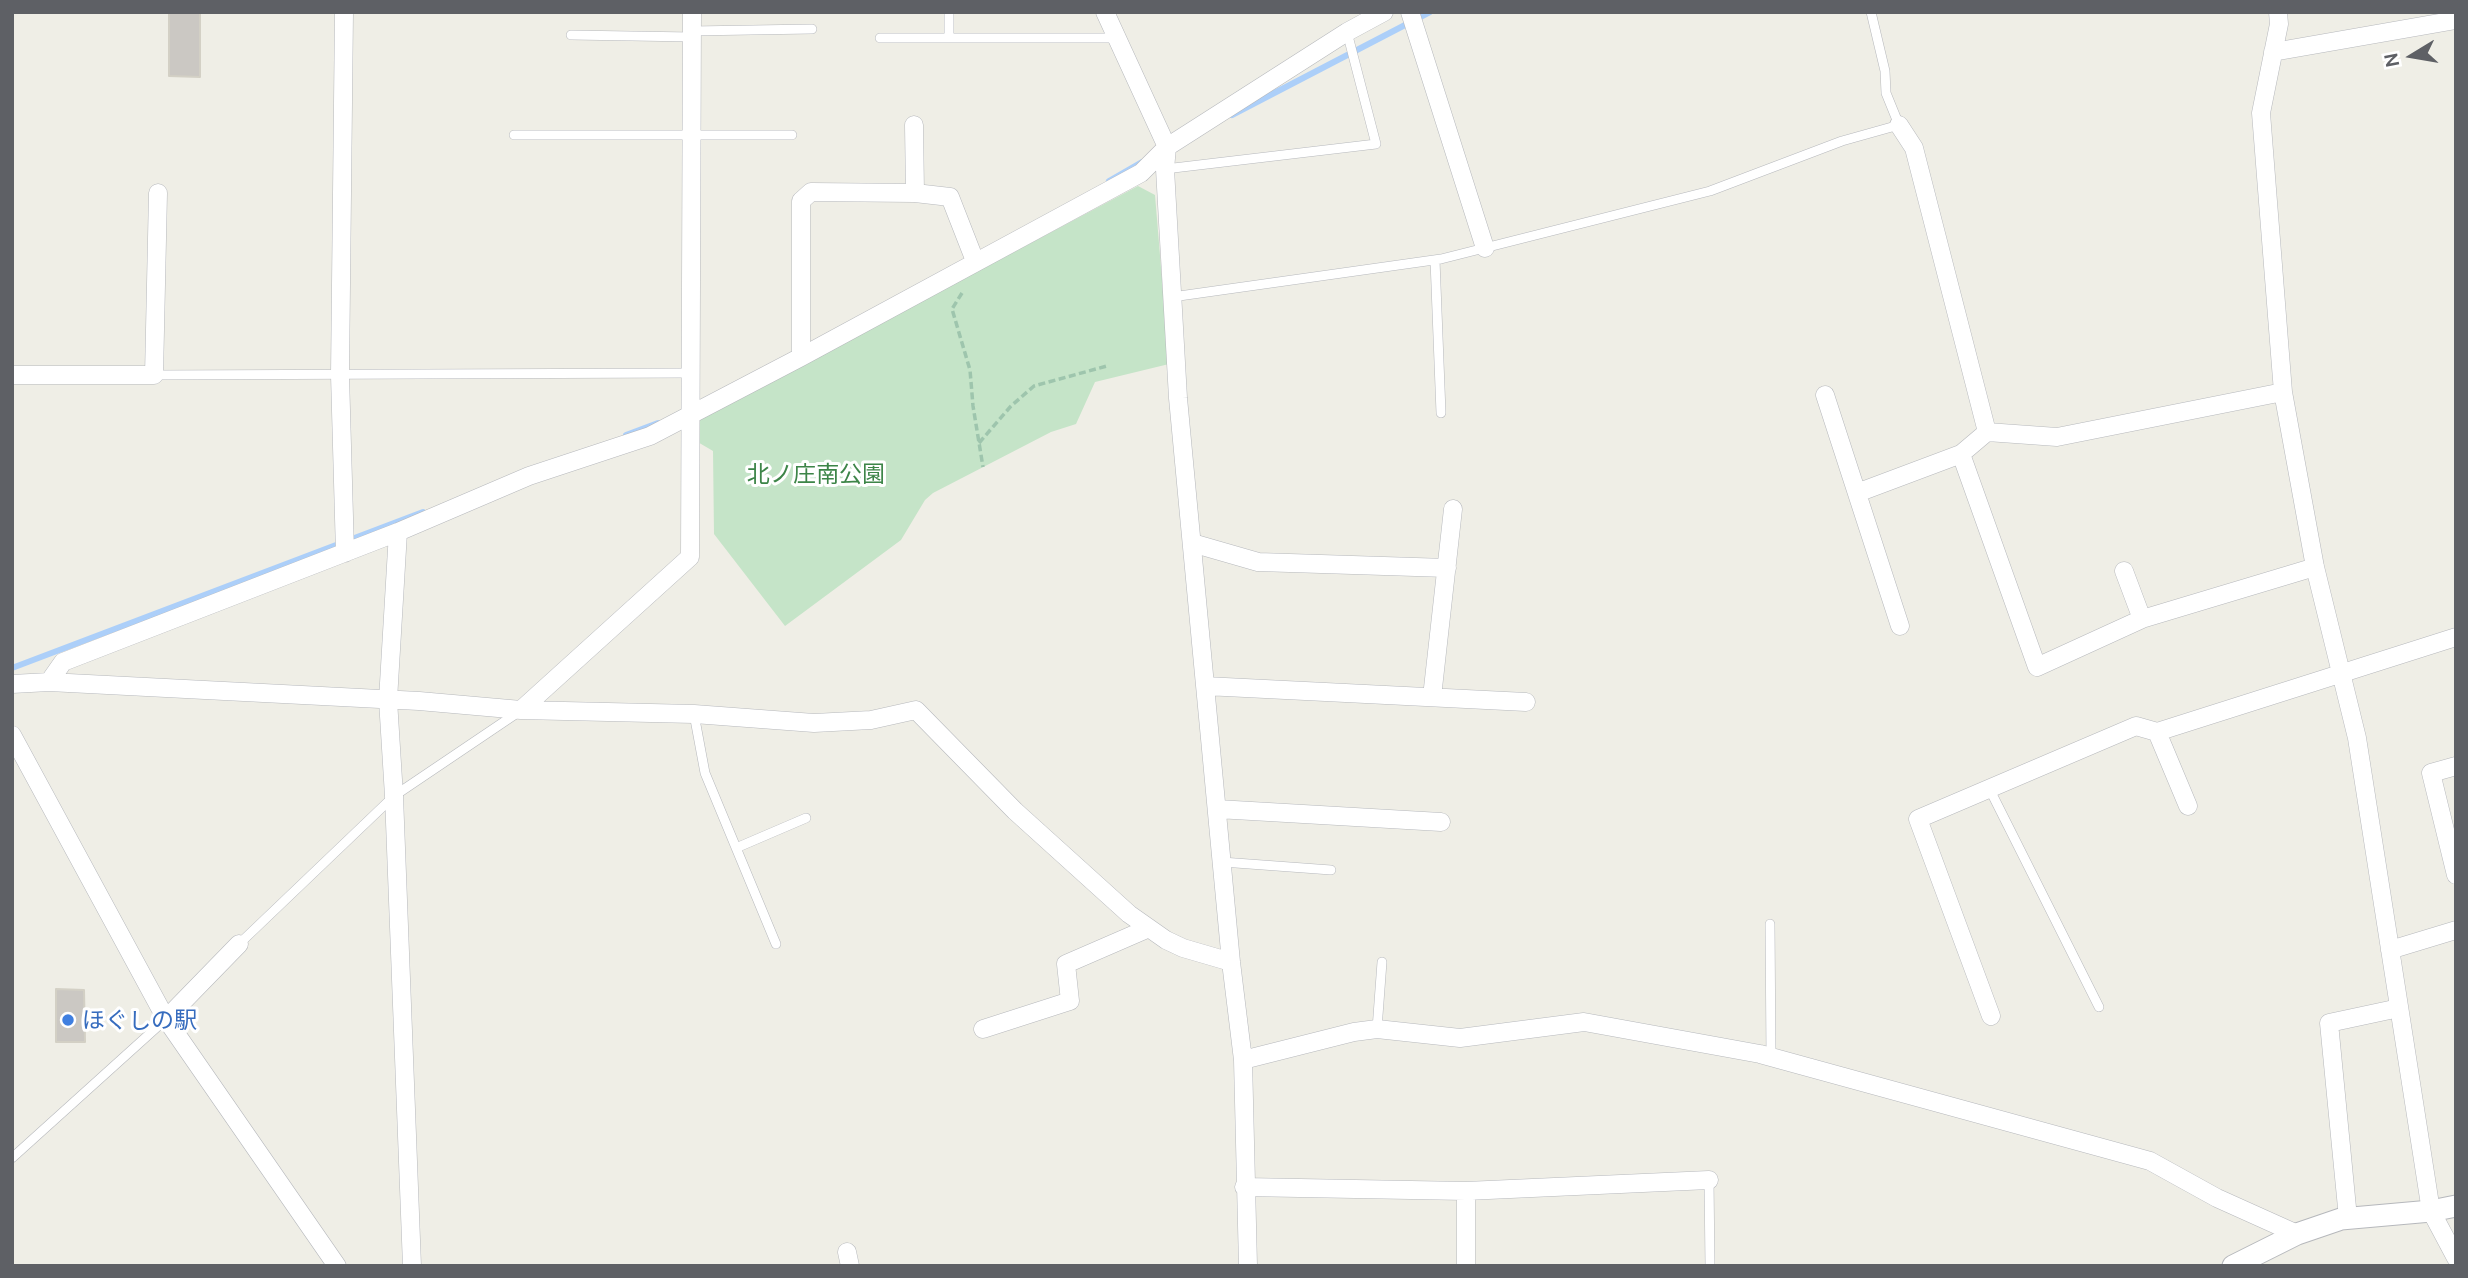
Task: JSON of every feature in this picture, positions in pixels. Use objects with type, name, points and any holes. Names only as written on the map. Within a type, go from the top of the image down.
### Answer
[{"type":"street","points":[[344,12],[340,375],[345,553]]},
{"type":"street","points":[[521,710],[690,557],[692,12]]},
{"type":"street","points":[[1105,12],[1167,147],[1165,169],[1178,398],[1231,962],[1243,1060],[1248,1266]]},
{"type":"street","points":[[50,682],[63,662],[398,532],[529,476],[650,436],[691,412],[801,358],[1141,173],[1167,147],[1347,32],[1384,12]]},
{"type":"street","points":[[1410,12],[1485,248]]},
{"type":"street","points":[[2277,12],[2279,24],[2261,113],[2283,393],[2315,568],[2357,738],[2431,1211],[2456,1258]]},
{"type":"street","points":[[2273,52],[2456,20]]},
{"type":"street","points":[[914,125],[915,192]]},
{"type":"street","points":[[1899,125],[1914,148],[1987,432]]},
{"type":"street","points":[[801,358],[801,201],[811,192],[915,192],[950,197],[975,261]]},
{"type":"street","points":[[12,375],[154,375],[158,193]]},
{"type":"street","points":[[1857,494],[1961,454],[1987,432],[2057,437],[2283,393]]},
{"type":"street","points":[[1825,395],[1900,626]]},
{"type":"street","points":[[1961,454],[2036,667],[2142,619],[2315,568]]},
{"type":"street","points":[[1432,697],[1453,509]]},
{"type":"street","points":[[398,532],[388,700],[412,1266]]},
{"type":"street","points":[[1192,543],[1258,562],[1447,568]]},
{"type":"street","points":[[2124,571],[2142,619]]},
{"type":"street","points":[[1991,1016],[1918,819],[2136,726],[2157,732],[2456,637]]},
{"type":"street","points":[[12,684],[50,682],[521,710],[694,714],[814,723],[871,720],[916,710],[1035,830],[1094,884],[1149,928],[1183,948],[1231,962]]},
{"type":"street","points":[[1205,686],[1526,702]]},
{"type":"street","points":[[2157,732],[2188,806]]},
{"type":"street","points":[[12,735],[166,1019],[337,1266]]},
{"type":"street","points":[[2456,766],[2431,773],[2456,875]]},
{"type":"street","points":[[1217,809],[1441,822]]},
{"type":"street","points":[[983,1029],[1070,1000],[1066,964],[1149,928]]},
{"type":"street","points":[[2390,950],[2456,930]]},
{"type":"street","points":[[166,1019],[239,944]]},
{"type":"street","points":[[2348,1218],[2329,1023],[2399,1009]]},
{"type":"street","points":[[1243,1060],[1377,1028],[1460,1038],[1584,1022],[1771,1056],[2150,1161],[2217,1198],[2297,1234]]},
{"type":"street","points":[[1244,1187],[1466,1191],[1709,1180]]},
{"type":"street","points":[[1466,1191],[1466,1266]]},
{"type":"street","points":[[2232,1266],[2297,1234],[2348,1218],[2431,1211],[2456,1206]]},
{"type":"lane","points":[[949,12],[950,38]]},
{"type":"lane","points":[[1172,297],[1435,260],[1710,191],[1842,141],[1899,125],[1886,93],[1885,71],[1871,12]]},
{"type":"lane","points":[[571,35],[812,29]]},
{"type":"lane","points":[[1165,169],[1376,144],[1347,32]]},
{"type":"lane","points":[[880,38],[1117,38]]},
{"type":"lane","points":[[514,135],[792,135]]},
{"type":"lane","points":[[1435,260],[1441,413]]},
{"type":"lane","points":[[154,375],[691,373]]},
{"type":"lane","points":[[239,944],[394,796],[521,710]]},
{"type":"lane","points":[[694,714],[705,773],[776,944]]},
{"type":"lane","points":[[1989,788],[2099,1007]]},
{"type":"lane","points":[[736,848],[806,818]]},
{"type":"lane","points":[[1222,862],[1331,870]]},
{"type":"lane","points":[[1770,924],[1771,1056]]},
{"type":"lane","points":[[1377,1028],[1382,962]]},
{"type":"lane","points":[[12,1158],[166,1019]]},
{"type":"lane","points":[[1709,1180],[1710,1266]]},
{"type":"path","points":[[975,261],[969,281],[952,309],[970,370],[984,467]]},
{"type":"path","points":[[979,443],[1011,406],[1034,386],[1108,366]]},
{"type":"green space","name":"北ノ庄南公園","points":[[1138,186],[1155,195],[1169,364],[1095,382],[1076,424],[1051,432],[933,493],[925,500],[901,540],[785,626],[714,534],[713,451],[696,441],[696,428],[700,419]]},
{"type":"building","points":[[169,12],[200,12],[200,77],[169,76]]},
{"type":"building","points":[[56,989],[84,990],[85,1042],[56,1042]]},
{"type":"waterway","points":[[1232,115],[1430,12]]},
{"type":"waterway","points":[[1109,181],[1142,162]]},
{"type":"waterway","points":[[626,435],[658,423]]},
{"type":"waterway","points":[[12,668],[423,512]]},
{"type":"place","name":"ほぐしの駅","points":[[68,1020]]}]
